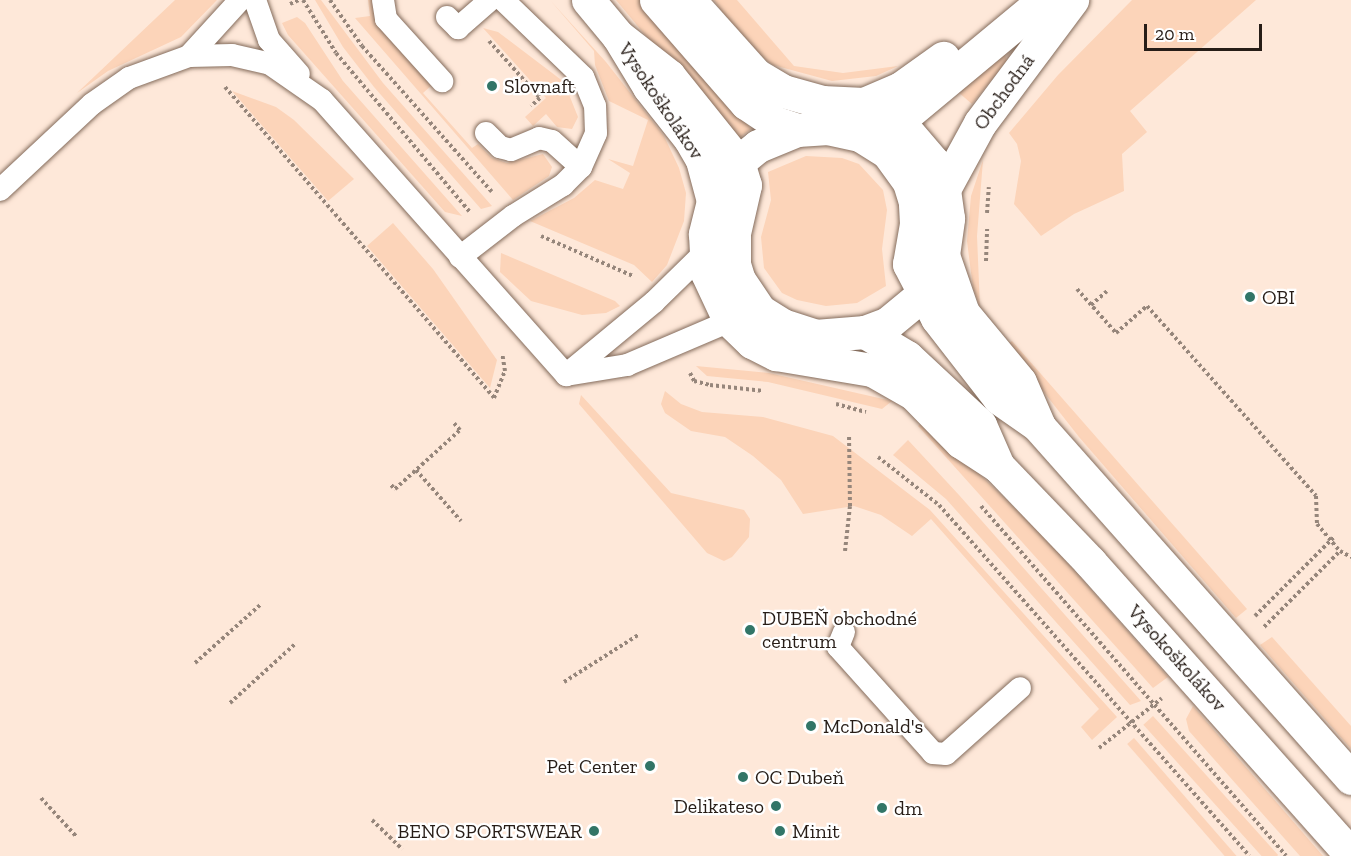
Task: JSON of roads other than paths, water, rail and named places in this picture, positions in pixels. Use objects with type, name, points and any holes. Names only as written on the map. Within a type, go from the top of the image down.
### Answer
[{"type":"street","name":"Vysokoškolákov","points":[[588,0],[618,36],[649,87],[702,160],[713,201]]},
{"type":"street","name":"Vysokoškolákov","points":[[656,0],[746,103],[776,123],[797,130]]},
{"type":"street","name":"Vysokoškolákov","points":[[618,36],[669,76],[738,162],[745,185],[734,233],[734,264],[739,280],[760,311],[782,325],[815,336],[866,332],[888,323],[922,295],[942,255],[948,219],[944,189],[933,162],[898,122],[862,119],[822,102],[783,91],[756,75],[689,0]]},
{"type":"street","name":"Obchodná","points":[[944,189],[980,123],[1072,0]]},
{"type":"street","name":"Obchodná","points":[[862,119],[982,25],[1039,3]]},
{"type":"street","name":"Obchodná","points":[[898,122],[990,48],[1039,3]]},
{"type":"street","name":"Vysokoškolákov","points":[[862,119],[828,128],[797,130],[766,141],[738,162],[713,201],[704,253],[714,294],[729,320],[752,342],[776,354],[872,369],[914,394],[961,442],[999,465],[1090,562],[1351,855]]},
{"type":"street","name":"Vysokoškolákov","points":[[862,119],[909,182],[916,224],[909,264],[922,295],[999,398],[1039,426],[1351,778]]},
{"type":"street","name":"Vysokoškolákov","points":[[942,255],[963,312],[1020,382],[1039,426]]},
{"type":"street","name":"Vysokoškolákov","points":[[866,332],[907,357],[980,425],[999,465]]},
{"type":"lane","points":[[189,56],[240,0]]},
{"type":"lane","points":[[255,0],[269,40],[566,375]]},
{"type":"lane","points":[[383,0],[386,19],[442,81]]},
{"type":"lane","points":[[447,17],[458,28],[490,0]]},
{"type":"lane","points":[[460,257],[513,216],[563,185],[581,167],[596,133],[595,106],[583,76],[503,0]]},
{"type":"lane","points":[[0,190],[92,104],[120,85],[189,56],[232,55],[270,64],[322,100]]},
{"type":"lane","points":[[489,137],[511,150],[539,138],[552,141],[581,167]]},
{"type":"lane","points":[[566,375],[654,302],[704,253]]},
{"type":"lane","points":[[566,375],[627,365],[729,320],[760,311]]},
{"type":"lane","points":[[844,632],[838,647],[933,753],[946,754],[1020,688]]},
{"type":"place","name":"Slovnaft","points":[[492,86]]},
{"type":"place","name":"OBI","points":[[1250,297]]},
{"type":"place","name":"DUBEŇ obchodné centrum","points":[[750,630]]},
{"type":"place","name":"McDonald's","points":[[811,726]]},
{"type":"place","name":"Pet Center","points":[[650,766]]},
{"type":"place","name":"OC Dubeň","points":[[743,777]]},
{"type":"place","name":"Delikateso","points":[[776,806]]},
{"type":"place","name":"dm","points":[[882,808]]},
{"type":"place","name":"BENO SPORTSWEAR","points":[[594,831]]},
{"type":"place","name":"Minit","points":[[780,831]]}]
